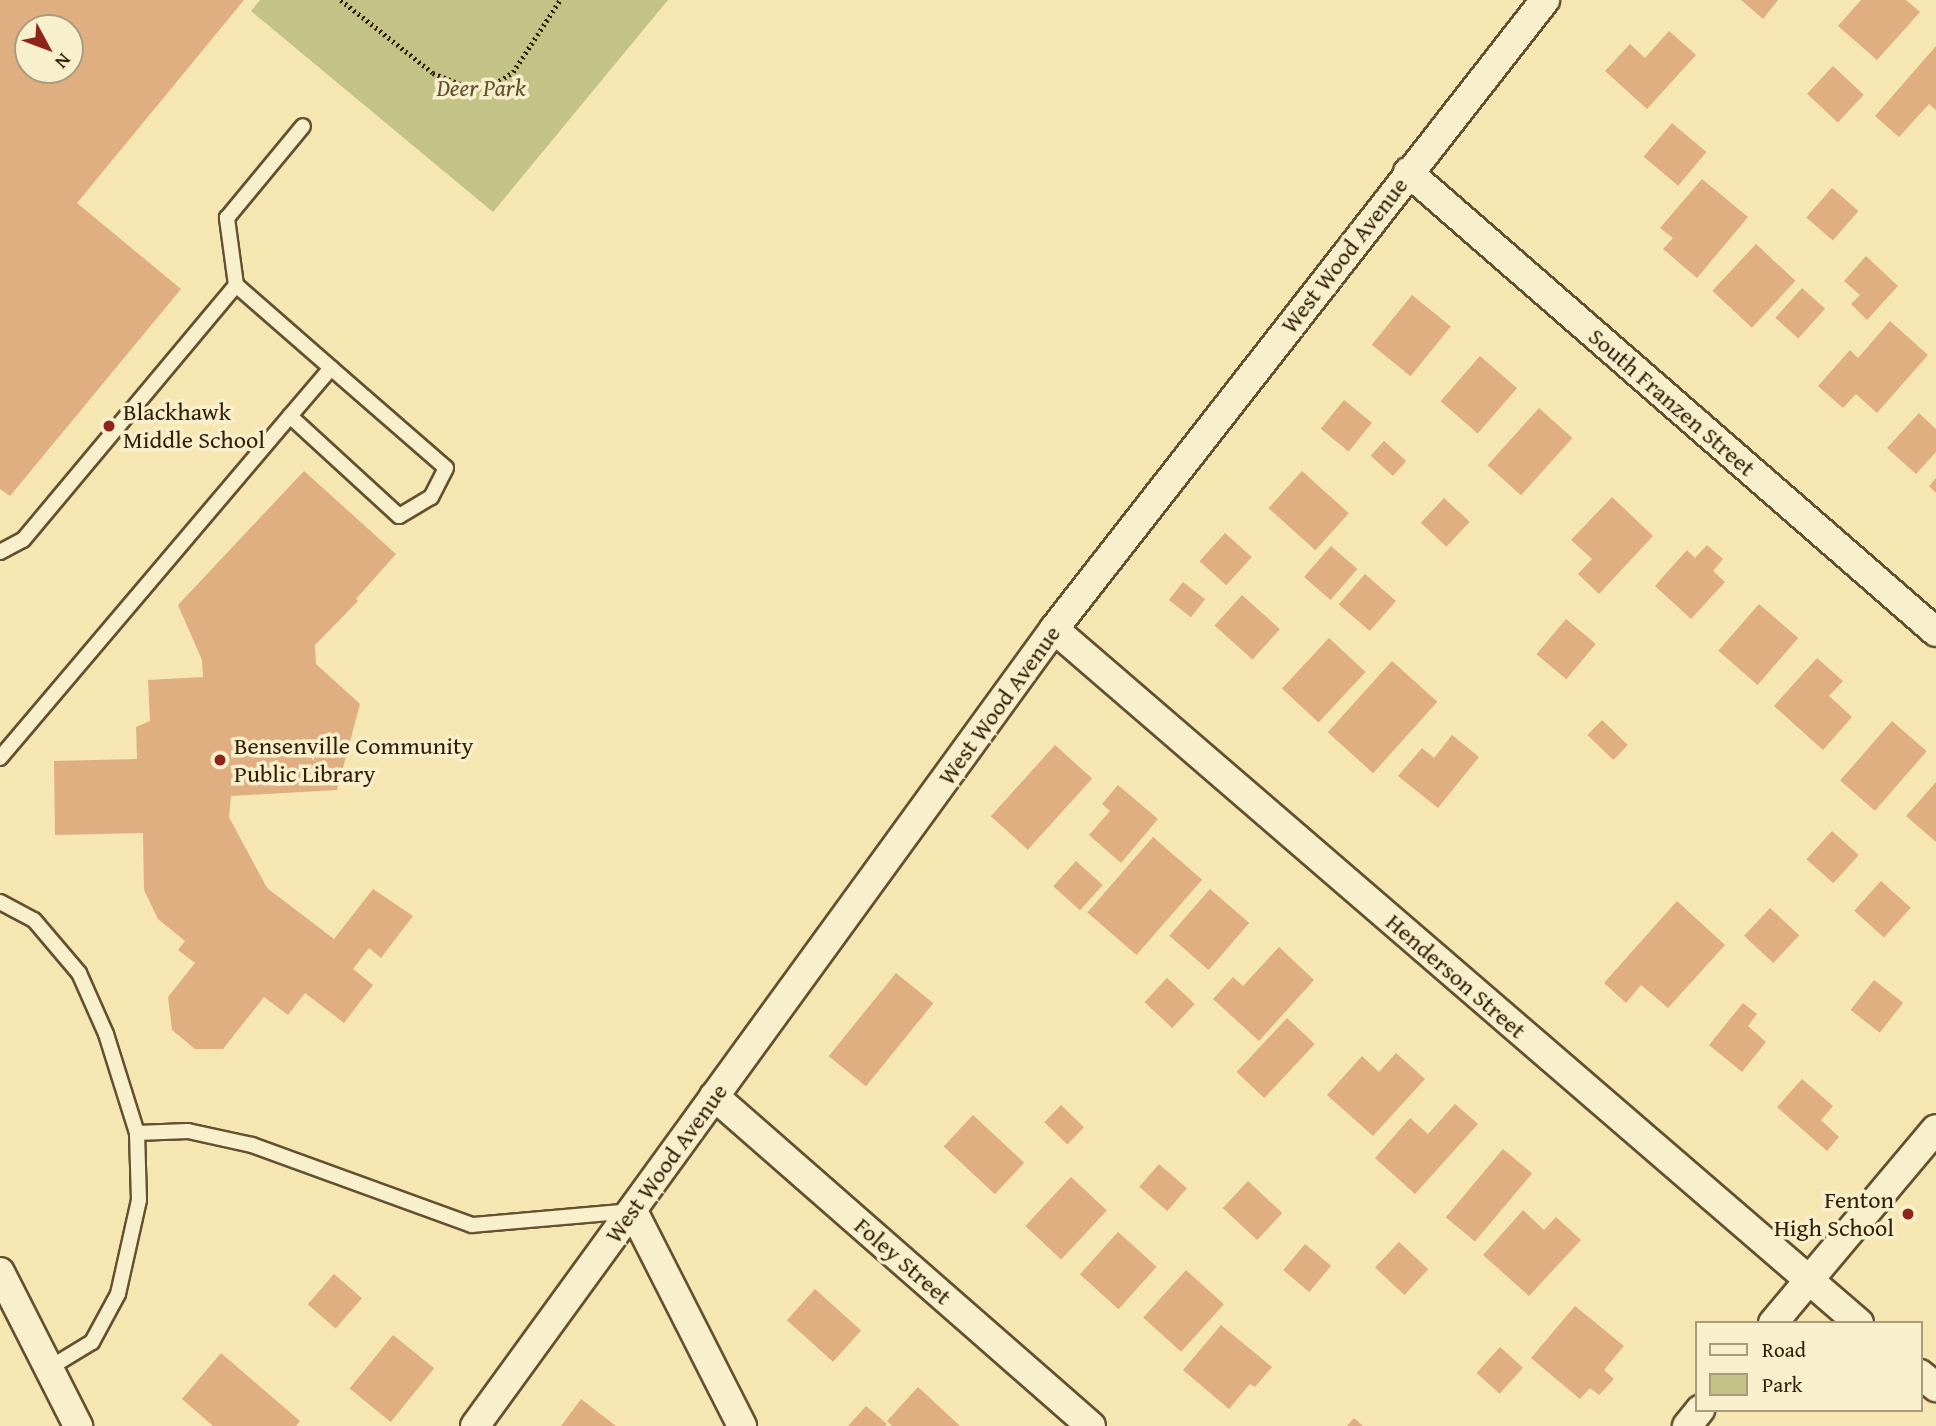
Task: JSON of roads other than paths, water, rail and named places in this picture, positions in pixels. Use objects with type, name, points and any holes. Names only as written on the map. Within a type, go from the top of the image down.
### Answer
[{"type":"street","name":"West Wood Avenue","points":[[475,1426],[1054,629],[1408,172],[1545,0]]},
{"type":"street","name":"South Franzen Street","points":[[1408,172],[1936,632]]},
{"type":"street","name":"Henderson Street","points":[[1054,629],[1857,1321]]},
{"type":"street","name":"Foley Street","points":[[714,1096],[1091,1426]]},
{"type":"street","points":[[1775,1321],[1936,1129]]},
{"type":"street","points":[[633,1211],[742,1426]]},
{"type":"street","points":[[0,1272],[78,1426]]},
{"type":"street","points":[[1922,1376],[1936,1387]]},
{"type":"street","points":[[1686,1426],[1698,1412]]},
{"type":"lane","points":[[290,416],[399,516],[431,498],[446,468],[236,285],[227,218],[303,126]]},
{"type":"lane","points":[[0,552],[23,540],[236,285]]},
{"type":"lane","points":[[0,758],[331,368]]},
{"type":"lane","points":[[0,902],[34,920],[79,973],[106,1034],[137,1133],[139,1200],[117,1294],[92,1342],[49,1368]]},
{"type":"lane","points":[[137,1133],[188,1131],[252,1144],[472,1225],[633,1211]]},
{"type":"place","name":"Blackhawk Middle School","points":[[109,426]]},
{"type":"place","name":"Bensenville Community Public Library","points":[[220,760]]},
{"type":"place","name":"Fenton High School","points":[[1908,1214]]},
{"type":"park label","name":"Deer Park","points":[[481,88]]}]
